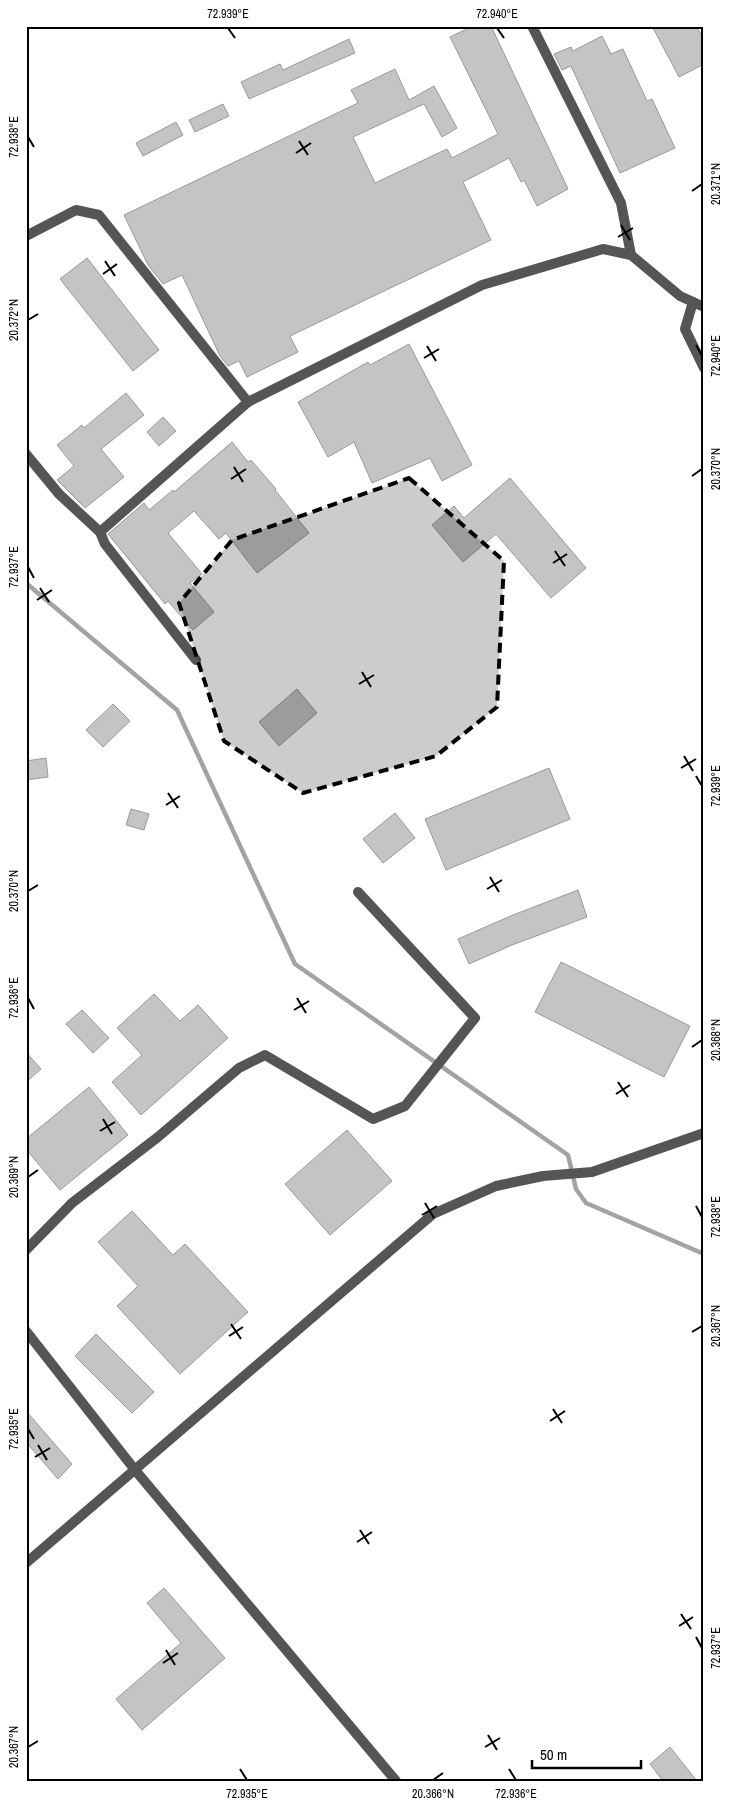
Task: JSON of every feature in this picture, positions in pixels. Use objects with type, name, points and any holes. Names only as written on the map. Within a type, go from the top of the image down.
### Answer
[{"type":"street","points":[[532,26],[621,204],[631,254]]},
{"type":"street","points":[[26,236],[76,210],[99,216],[248,402]]},
{"type":"street","points":[[100,532],[248,402],[482,285],[603,249],[631,254],[680,296],[704,307]]},
{"type":"street","points":[[693,302],[685,329],[704,368]]},
{"type":"street","points":[[26,454],[59,494],[100,532],[105,544],[196,660]]},
{"type":"street","points":[[26,1250],[72,1203],[158,1137],[239,1068],[265,1054],[373,1119],[405,1106],[475,1018],[358,892]]},
{"type":"street","points":[[26,1562],[433,1214],[496,1186],[543,1176],[592,1172],[704,1133]]},
{"type":"street","points":[[26,1331],[135,1470],[396,1781]]},
{"type":"highlighted area","points":[[409,478],[504,561],[497,707],[436,756],[303,793],[224,741],[179,603],[232,540]]},
{"type":"building","points":[[473,26],[491,26],[568,189],[537,206],[524,180],[521,182],[509,158],[463,182],[491,240],[290,336],[298,352],[247,377],[239,361],[228,366],[220,356],[182,275],[163,284],[148,265],[124,215],[358,103],[351,90],[395,69],[409,100],[434,86],[457,128],[442,137],[424,104],[353,137],[375,183],[447,149],[452,158],[498,134],[450,37]]},
{"type":"building","points":[[652,26],[696,26],[704,40],[704,64],[679,77]]},
{"type":"building","points":[[602,36],[611,54],[623,49],[647,101],[652,99],[675,148],[620,173],[571,66],[562,70],[554,54],[571,47],[573,51]]},
{"type":"building","points":[[349,39],[355,53],[249,99],[241,82],[280,64],[283,70]]},
{"type":"building","points":[[223,104],[229,116],[195,132],[189,120]]},
{"type":"building","points":[[176,122],[183,135],[143,156],[136,143]]},
{"type":"building","points":[[87,258],[159,350],[133,371],[60,279]]},
{"type":"building","points":[[409,344],[472,465],[442,481],[430,458],[372,483],[354,442],[328,457],[298,402],[368,362],[370,365]]},
{"type":"building","points":[[126,393],[144,415],[101,449],[124,477],[85,508],[57,480],[74,466],[57,445],[82,425],[84,428]]},
{"type":"building","points":[[163,417],[176,431],[159,446],[147,432]]},
{"type":"building","points":[[232,442],[248,462],[251,460],[276,489],[309,533],[257,573],[226,533],[219,539],[194,511],[168,533],[202,574],[190,583],[214,612],[193,630],[168,601],[165,604],[108,534],[144,503],[149,510],[173,490],[174,492]]},
{"type":"building","points":[[510,478],[586,568],[551,598],[496,534],[463,562],[432,525],[454,506],[464,518]]},
{"type":"building","points":[[297,689],[317,713],[279,746],[259,722]]},
{"type":"building","points":[[113,704],[130,721],[103,747],[86,730]]},
{"type":"building","points":[[46,758],[48,777],[26,780],[26,761]]},
{"type":"building","points":[[549,768],[570,819],[446,870],[425,819]]},
{"type":"building","points":[[131,809],[149,814],[144,830],[126,825]]},
{"type":"building","points":[[395,813],[415,838],[383,863],[363,839]]},
{"type":"building","points":[[578,890],[587,917],[512,945],[469,964],[458,939]]},
{"type":"building","points":[[561,962],[690,1026],[664,1077],[535,1012]]},
{"type":"building","points":[[154,994],[180,1021],[198,1005],[228,1038],[141,1115],[112,1082],[142,1055],[117,1028]]},
{"type":"building","points":[[82,1010],[109,1038],[93,1053],[66,1024]]},
{"type":"building","points":[[26,1052],[41,1069],[26,1082]]},
{"type":"building","points":[[89,1087],[128,1135],[60,1190],[26,1149],[26,1139]]},
{"type":"building","points":[[347,1130],[392,1181],[330,1235],[285,1184]]},
{"type":"building","points":[[132,1211],[173,1255],[185,1244],[248,1312],[180,1374],[117,1306],[138,1286],[98,1242]]},
{"type":"building","points":[[96,1334],[154,1392],[132,1413],[75,1356]]},
{"type":"building","points":[[26,1411],[72,1464],[58,1479],[26,1442]]},
{"type":"building","points":[[164,1588],[225,1658],[142,1730],[116,1699],[181,1643],[147,1603]]},
{"type":"building","points":[[670,1747],[697,1781],[663,1781],[650,1764]]},
{"type":"waterway","points":[[26,583],[177,710],[295,964],[568,1155],[576,1189],[586,1203],[704,1254]]}]
